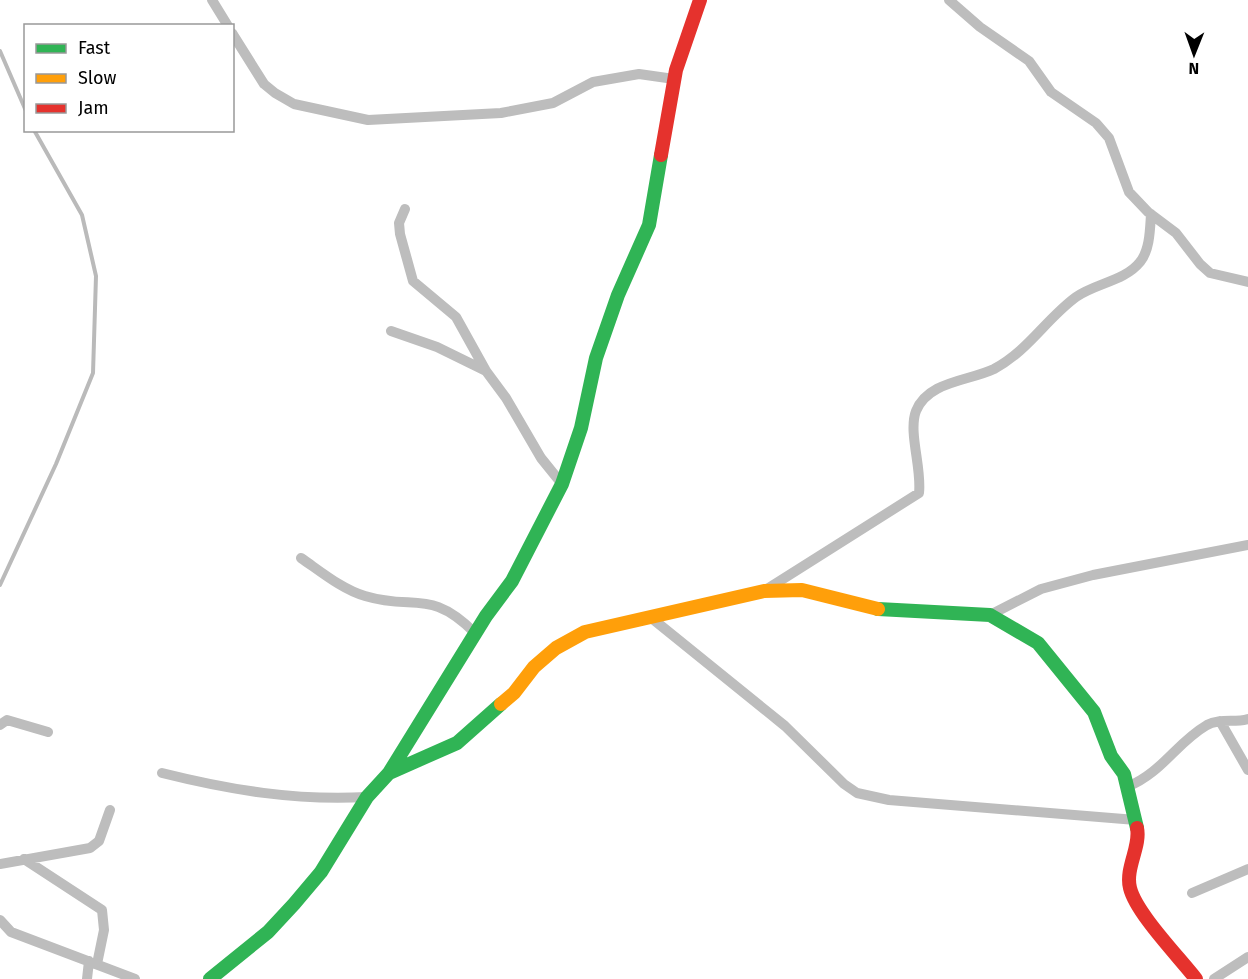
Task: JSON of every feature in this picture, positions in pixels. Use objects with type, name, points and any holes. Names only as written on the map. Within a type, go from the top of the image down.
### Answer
[{"type":"street","points":[[212,0],[227,24]]},
{"type":"street","points":[[210,979],[267,932],[321,872],[367,797],[389,773],[475,633],[512,581],[562,484],[581,428],[596,358],[618,296],[649,225],[674,79],[687,33],[700,0]]},
{"type":"street","points":[[949,0],[980,27],[1029,61],[1052,93],[1096,123],[1109,138],[1130,192],[1151,214],[1176,233],[1210,273],[1248,282]]},
{"type":"street","points":[[234,36],[264,84],[275,93],[294,104],[368,120],[501,113],[553,103],[593,82],[639,74],[674,79]]},
{"type":"street","points":[[405,209],[399,223],[400,234],[413,281],[456,317],[486,371],[506,398],[541,458],[562,484]]},
{"type":"street","points":[[764,591],[919,493],[919,462],[914,424],[916,410],[925,399],[940,387],[993,370],[1018,354],[1075,298],[1129,273],[1140,262],[1146,251],[1151,214]]},
{"type":"street","points":[[391,331],[437,347],[486,371]]},
{"type":"street","points":[[990,615],[1051,586],[1093,575],[1248,545]]},
{"type":"street","points":[[301,558],[363,596],[437,604],[463,621],[475,633]]},
{"type":"street","points":[[389,773],[457,743],[514,693],[534,667],[556,648],[585,632],[764,591],[802,590],[873,609],[990,615],[1038,643],[1094,712],[1111,756],[1124,774],[1136,820],[1138,834],[1130,862],[1130,888],[1139,908],[1196,979]]},
{"type":"street","points":[[649,616],[785,726],[844,784],[857,793],[889,800],[1136,820]]},
{"type":"street","points":[[1127,787],[1145,779],[1207,725],[1220,721],[1248,719]]},
{"type":"street","points":[[0,725],[7,720],[48,732]]},
{"type":"street","points":[[1220,721],[1248,770]]},
{"type":"street","points":[[162,773],[232,790],[306,798],[367,797]]},
{"type":"street","points":[[0,864],[90,848],[99,841],[110,810]]},
{"type":"street","points":[[24,859],[102,910],[104,930],[87,979]]},
{"type":"street","points":[[1192,892],[1248,869]]},
{"type":"street","points":[[0,920],[11,932],[135,979]]},
{"type":"street","points":[[1214,979],[1248,957]]},
{"type":"waterway","points":[[0,51],[24,106]]},
{"type":"waterway","points":[[0,585],[56,464],[93,373],[96,276],[82,215],[35,132]]},
{"type":"traffic: fast","points":[[389,773],[486,616],[512,581],[562,484],[581,428],[596,358],[618,295],[649,225],[661,155]]},
{"type":"traffic: fast","points":[[878,609],[990,615],[1038,643],[1094,712],[1111,756],[1124,774],[1137,828]]},
{"type":"traffic: fast","points":[[210,979],[268,932],[294,904],[321,872],[367,797],[389,773],[457,743],[501,704]]},
{"type":"traffic: slow","points":[[501,704],[514,693],[534,667],[556,648],[585,632],[764,591],[802,590],[878,609]]},
{"type":"traffic: jam","points":[[661,155],[676,70],[700,0]]},
{"type":"traffic: jam","points":[[1137,828],[1137,842],[1129,880],[1130,888],[1140,910],[1196,979]]}]
